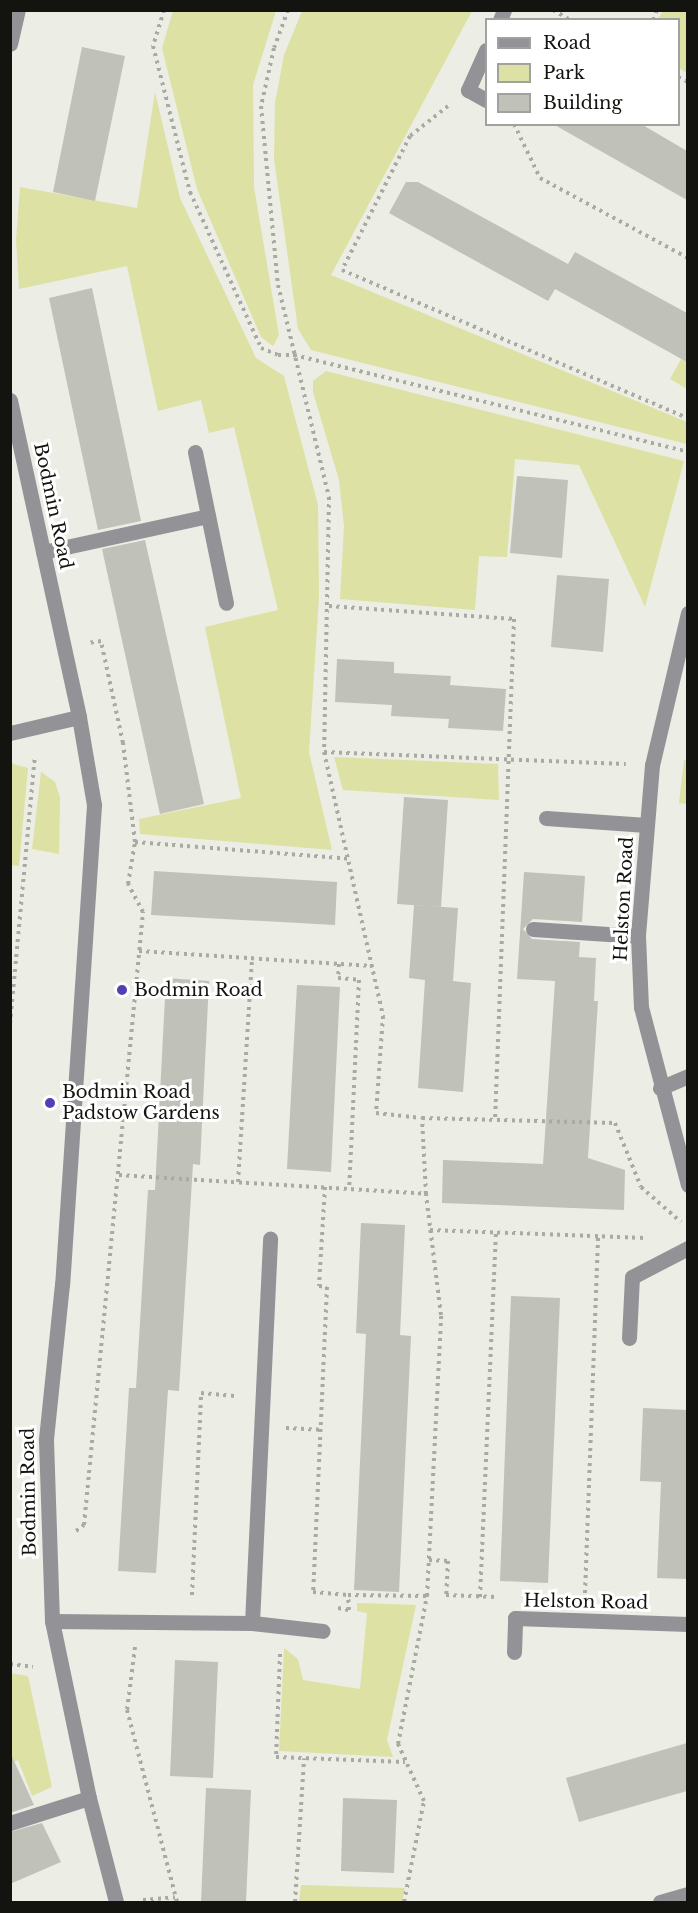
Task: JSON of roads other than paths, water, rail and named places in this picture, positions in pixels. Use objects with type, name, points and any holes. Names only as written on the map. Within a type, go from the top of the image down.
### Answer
[{"type":"street","points":[[10,44],[18,10]]},
{"type":"street","points":[[485,52],[468,90],[485,99]]},
{"type":"street","name":"Bodmin Road","points":[[10,400],[80,717],[93,805],[91,874],[62,1284],[45,1440],[52,1621],[89,1798],[116,1902]]},
{"type":"street","points":[[195,452],[226,603]]},
{"type":"street","points":[[43,552],[208,516]]},
{"type":"street","name":"Helston Road","points":[[687,613],[652,765],[638,936],[641,1007],[660,1088],[687,1185]]},
{"type":"street","points":[[10,733],[38,724],[80,717]]},
{"type":"street","points":[[546,818],[646,825]]},
{"type":"street","points":[[533,929],[638,936]]},
{"type":"street","points":[[660,1088],[687,1076]]},
{"type":"street","points":[[252,1623],[270,1239]]},
{"type":"street","points":[[629,1338],[632,1277],[687,1248]]},
{"type":"street","name":"Helston Road","points":[[514,1652],[515,1618],[687,1624]]},
{"type":"street","points":[[52,1621],[252,1623],[323,1631]]},
{"type":"street","points":[[10,1823],[89,1798]]},
{"type":"street","points":[[660,1902],[687,1894]]},
{"type":"place","name":"Bodmin Road","points":[[122,990]]},
{"type":"place","name":"Bodmin Road Padstow Gardens","points":[[50,1103]]}]
